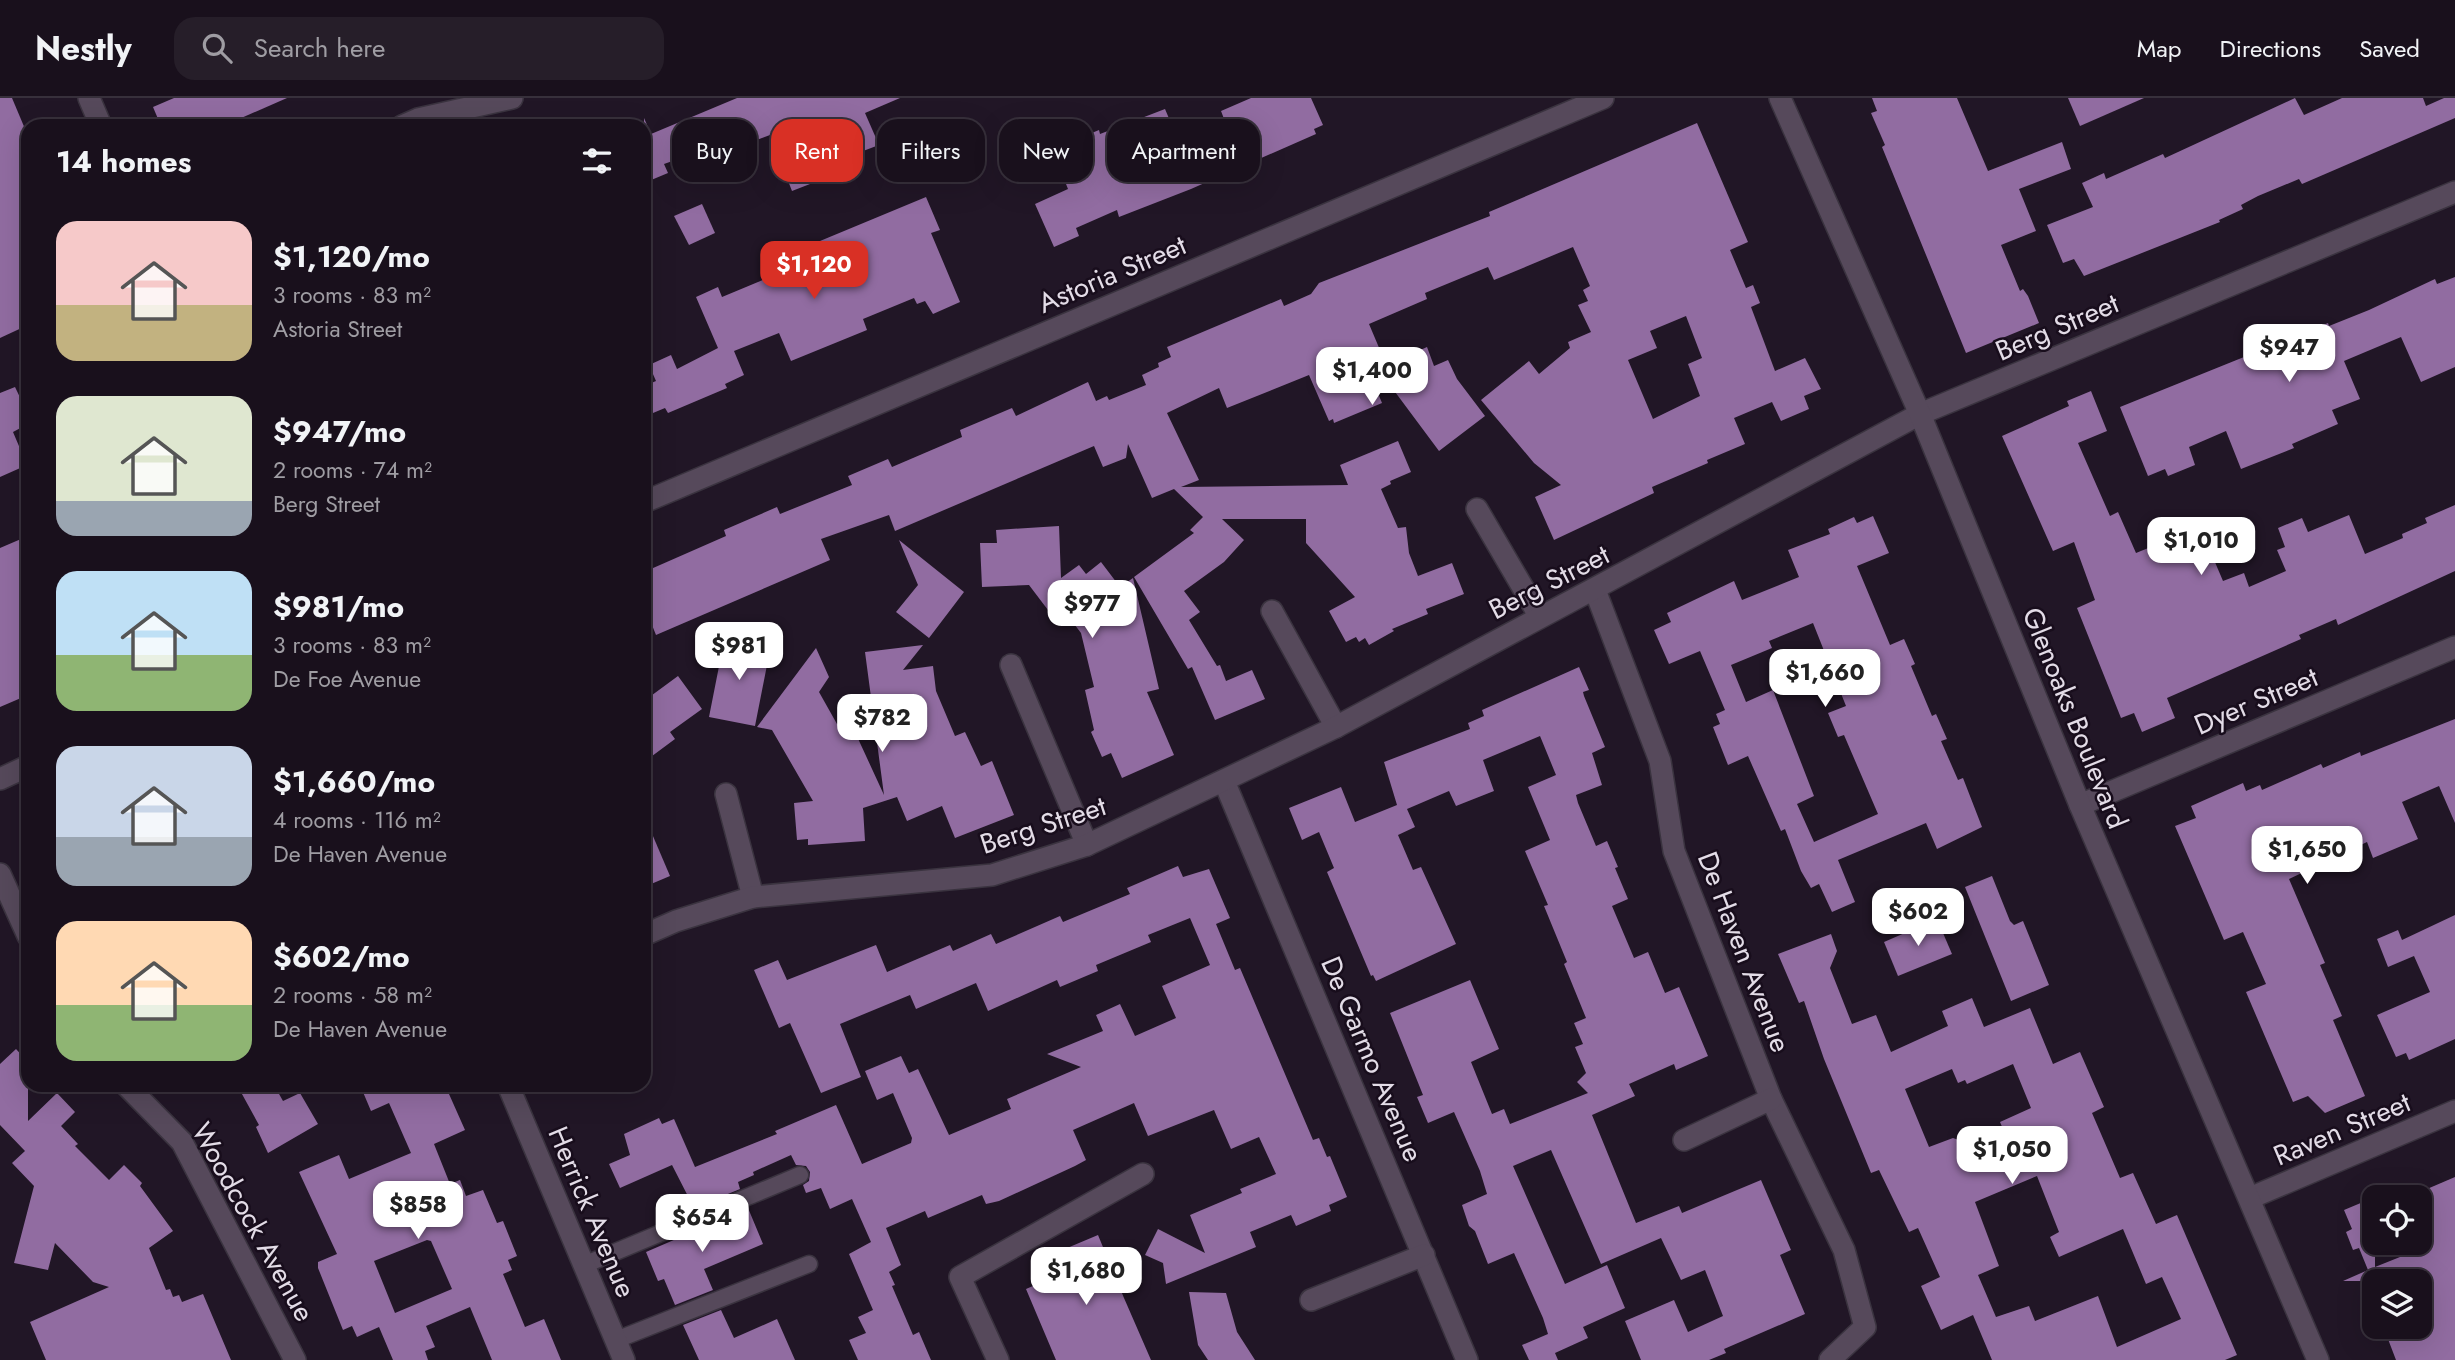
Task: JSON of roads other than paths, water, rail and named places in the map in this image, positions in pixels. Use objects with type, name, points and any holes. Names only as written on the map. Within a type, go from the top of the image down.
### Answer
[{"type":"street","points":[[89,98],[98,119]]},
{"type":"street","points":[[418,119],[512,98]]},
{"type":"street","name":"Astoria Street","points":[[651,499],[1603,98]]},
{"type":"street","name":"Glenoaks Boulevard","points":[[1780,98],[1920,414],[2080,805],[2318,1360]]},
{"type":"street","name":"Berg Street","points":[[651,932],[676,921],[752,897],[992,875],[1087,845],[1336,727],[1920,414],[2455,192]]},
{"type":"street","points":[[1477,509],[1540,617]]},
{"type":"street","name":"De Haven Avenue","points":[[1595,590],[1660,761],[1674,851],[1771,1099],[1844,1250],[1865,1327],[1830,1360]]},
{"type":"street","points":[[1272,611],[1336,727]]},
{"type":"street","name":"Dyer Street","points":[[2080,805],[2455,647]]},
{"type":"street","points":[[1011,665],[1087,845]]},
{"type":"street","points":[[0,779],[21,769]]},
{"type":"street","name":"De Garmo Avenue","points":[[1224,781],[1467,1360]]},
{"type":"street","points":[[726,793],[752,897]]},
{"type":"street","points":[[0,874],[21,920]]},
{"type":"street","name":"Woodcock Avenue","points":[[133,1092],[182,1142],[295,1360]]},
{"type":"street","name":"Herrick Avenue","points":[[511,1092],[624,1360]]},
{"type":"street","points":[[1684,1140],[1771,1099]]},
{"type":"street","name":"Raven Street","points":[[2250,1198],[2455,1111]]},
{"type":"street","points":[[998,1360],[960,1277],[1143,1174]]},
{"type":"street","points":[[1311,1300],[1424,1255]]},
{"type":"lane","points":[[584,1265],[800,1175]]},
{"type":"lane","points":[[616,1340],[809,1264]]}]
